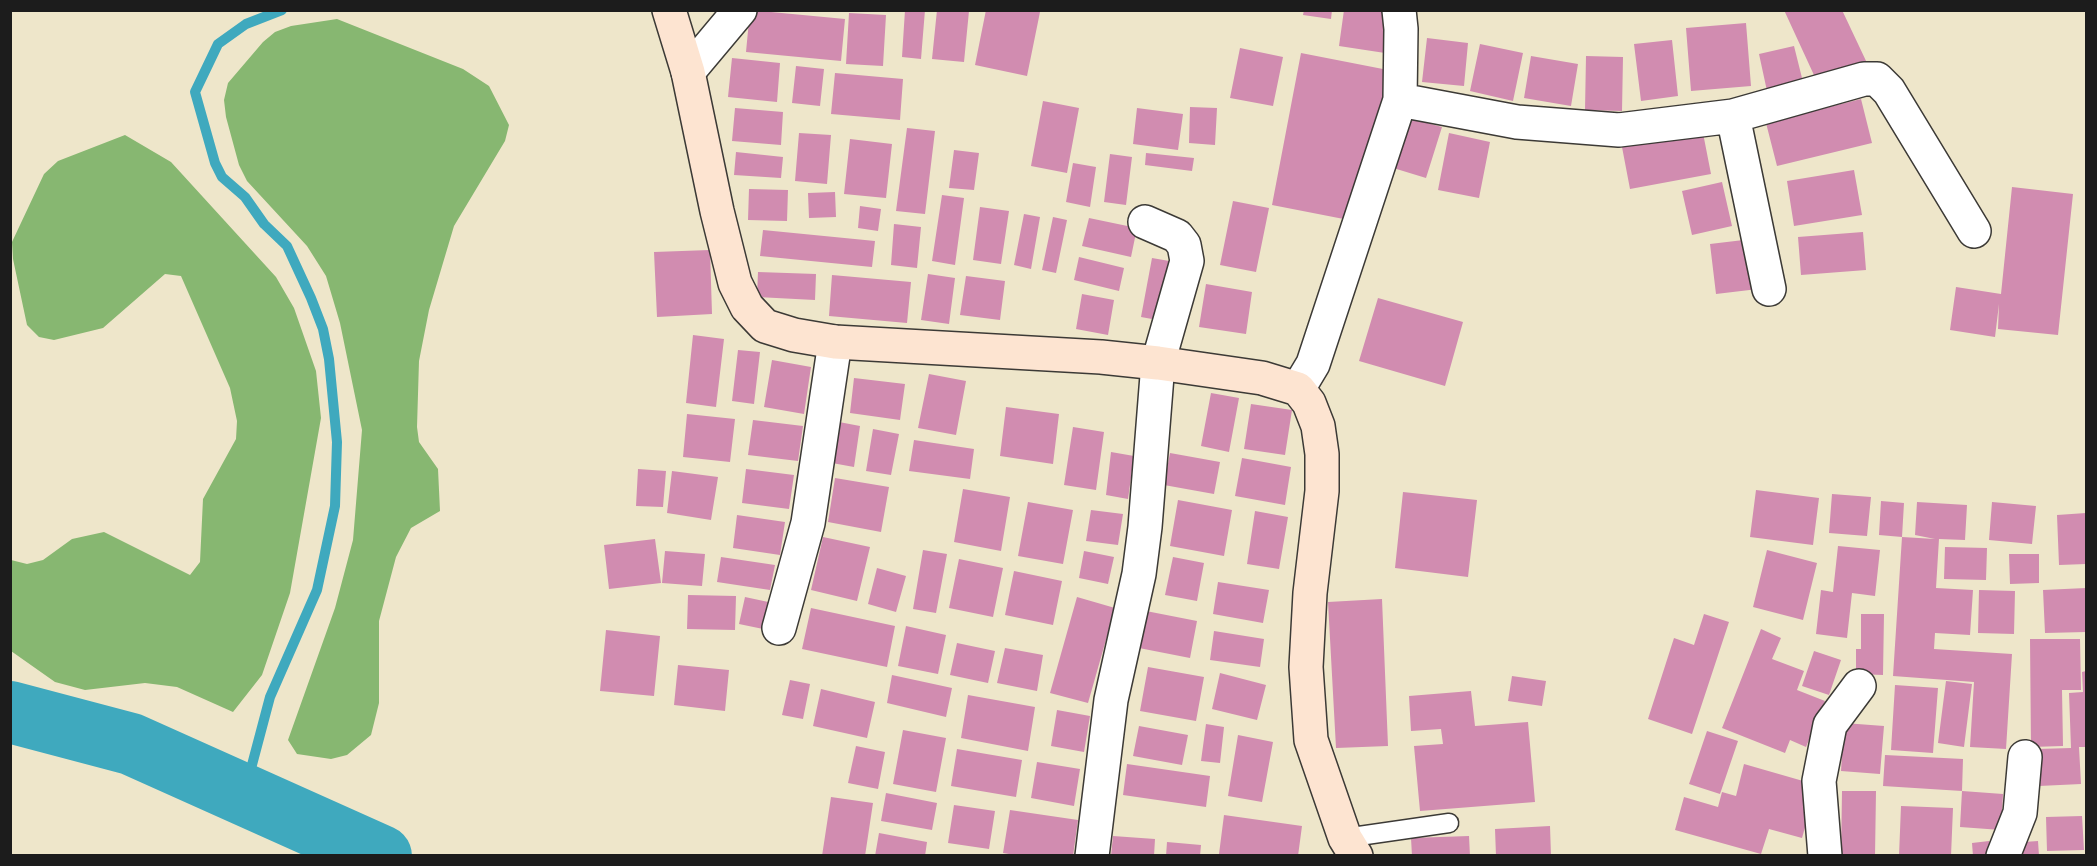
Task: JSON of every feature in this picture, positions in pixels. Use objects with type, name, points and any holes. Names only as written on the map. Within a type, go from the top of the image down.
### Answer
[{"type":"street","points":[[688,72],[740,10]]},
{"type":"street","points":[[1299,389],[1313,364],[1400,100],[1399,10]]},
{"type":"street","points":[[665,14],[688,72],[717,211],[735,283],[747,307],[765,326],[794,335],[835,342],[1101,357],[1158,363],[1262,378],[1299,389],[1309,403],[1318,426],[1322,454],[1323,491],[1310,593],[1306,667],[1311,740],[1351,847]]},
{"type":"street","points":[[1400,100],[1517,122],[1619,130],[1733,116],[1864,79],[1877,79],[1889,91],[1974,231]]},
{"type":"street","points":[[1733,116],[1769,289]]},
{"type":"street","points":[[1092,855],[1111,700],[1139,574],[1158,363],[1187,261],[1184,245],[1177,236],[1145,222]]},
{"type":"street","points":[[779,628],[808,523],[835,342]]},
{"type":"street","points":[[1825,855],[1819,781],[1830,725],[1860,686]]},
{"type":"street","points":[[2003,855],[2020,813],[2025,757]]},
{"type":"lane","points":[[1351,847],[1449,823]]},
{"type":"green space","points":[[337,19],[463,69],[489,86],[509,125],[505,141],[454,226],[429,310],[419,361],[417,427],[419,442],[438,469],[440,511],[411,528],[396,557],[379,621],[379,703],[371,735],[347,755],[331,759],[297,754],[288,740],[335,608],[353,540],[362,430],[340,323],[326,276],[307,246],[247,181],[239,165],[226,117],[224,100],[228,83],[263,42],[275,32],[291,26]]},
{"type":"green space","points":[[125,135],[171,162],[276,277],[294,308],[316,371],[321,418],[290,593],[262,675],[233,712],[177,687],[145,683],[85,690],[55,682],[11,651],[11,560],[27,564],[43,560],[72,539],[104,532],[190,575],[200,562],[203,499],[236,439],[237,421],[230,388],[181,276],[165,274],[103,328],[54,340],[39,337],[27,325],[13,259],[12,242],[44,174],[58,161]]},
{"type":"building","points":[[750,10],[845,19],[841,61],[746,52]]},
{"type":"building","points":[[905,10],[925,10],[921,59],[902,57]]},
{"type":"building","points":[[937,10],[969,11],[964,62],[932,59]]},
{"type":"building","points":[[986,10],[1040,12],[1027,76],[975,65]]},
{"type":"building","points":[[1304,10],[1332,10],[1331,19],[1303,15]]},
{"type":"building","points":[[1344,10],[1392,10],[1385,53],[1339,46]]},
{"type":"building","points":[[1784,10],[1842,10],[1867,63],[1819,86]]},
{"type":"building","points":[[849,13],[886,15],[883,66],[846,64]]},
{"type":"building","points":[[1746,23],[1751,86],[1691,91],[1686,28]]},
{"type":"building","points":[[1427,38],[1468,43],[1464,86],[1422,82]]},
{"type":"building","points":[[1672,40],[1678,96],[1641,101],[1634,44]]},
{"type":"building","points":[[1480,44],[1523,53],[1513,101],[1470,91]]},
{"type":"building","points":[[1794,46],[1803,82],[1767,91],[1759,54]]},
{"type":"building","points":[[1240,48],[1283,57],[1273,106],[1230,98]]},
{"type":"building","points":[[1301,53],[1388,70],[1359,222],[1272,205]]},
{"type":"building","points":[[1531,56],[1578,64],[1571,106],[1524,98]]},
{"type":"building","points":[[1586,56],[1623,57],[1622,111],[1585,110]]},
{"type":"building","points":[[732,58],[780,63],[777,102],[728,97]]},
{"type":"building","points":[[796,66],[824,69],[820,106],[792,103]]},
{"type":"building","points":[[835,73],[903,79],[900,120],[831,114]]},
{"type":"building","points":[[1861,99],[1872,143],[1777,166],[1766,123]]},
{"type":"building","points":[[1043,101],[1079,108],[1067,173],[1031,166]]},
{"type":"building","points":[[1190,107],[1217,108],[1215,145],[1189,143]]},
{"type":"building","points":[[735,108],[783,112],[781,145],[732,141]]},
{"type":"building","points":[[1137,108],[1183,114],[1178,150],[1133,144]]},
{"type":"building","points":[[1405,117],[1442,127],[1426,178],[1390,167]]},
{"type":"building","points":[[907,128],[935,131],[925,214],[896,211]]},
{"type":"building","points":[[799,133],[831,135],[827,184],[795,181]]},
{"type":"building","points":[[1449,133],[1490,142],[1479,198],[1438,190]]},
{"type":"building","points":[[1703,133],[1711,174],[1630,189],[1622,147]]},
{"type":"building","points":[[850,139],[892,144],[886,198],[844,194]]},
{"type":"building","points":[[954,150],[979,153],[974,190],[949,188]]},
{"type":"building","points":[[736,152],[783,157],[781,178],[734,175]]},
{"type":"building","points":[[1146,153],[1194,158],[1192,171],[1145,165]]},
{"type":"building","points":[[1110,154],[1132,157],[1126,205],[1104,202]]},
{"type":"building","points":[[1073,163],[1096,167],[1090,207],[1066,202]]},
{"type":"building","points":[[1854,170],[1862,215],[1794,226],[1787,181]]},
{"type":"building","points":[[1722,182],[1732,226],[1692,235],[1682,191]]},
{"type":"building","points":[[2012,187],[2073,194],[2058,335],[1998,329],[1999,304],[1995,337],[1950,330],[1956,287],[2001,294]]},
{"type":"building","points":[[749,189],[788,190],[787,221],[748,220]]},
{"type":"building","points":[[835,192],[836,217],[809,218],[808,193]]},
{"type":"building","points":[[942,195],[964,198],[955,265],[932,261]]},
{"type":"building","points":[[1233,201],[1269,208],[1256,272],[1220,265]]},
{"type":"building","points":[[860,206],[881,209],[878,231],[858,228]]},
{"type":"building","points":[[980,207],[1009,211],[1001,264],[973,260]]},
{"type":"building","points":[[1024,214],[1040,217],[1031,269],[1014,265]]},
{"type":"building","points":[[1053,217],[1067,220],[1056,273],[1042,270]]},
{"type":"building","points":[[1089,218],[1137,228],[1131,257],[1082,246]]},
{"type":"building","points":[[894,224],[921,227],[917,268],[891,265]]},
{"type":"building","points":[[763,230],[875,241],[872,267],[760,256]]},
{"type":"building","points":[[1863,232],[1866,270],[1801,275],[1798,237]]},
{"type":"building","points":[[1752,239],[1758,289],[1716,294],[1710,244]]},
{"type":"building","points":[[710,250],[712,314],[657,317],[654,252]]},
{"type":"building","points":[[1079,257],[1124,268],[1119,291],[1074,280]]},
{"type":"building","points":[[1152,258],[1175,262],[1163,321],[1141,317]]},
{"type":"building","points":[[758,272],[816,274],[815,300],[757,297]]},
{"type":"building","points":[[928,274],[955,278],[949,324],[921,320]]},
{"type":"building","points":[[832,275],[911,282],[907,323],[829,316]]},
{"type":"building","points":[[966,276],[1005,281],[1000,320],[960,315]]},
{"type":"building","points":[[1206,284],[1252,292],[1246,334],[1199,327]]},
{"type":"building","points":[[1082,294],[1114,300],[1108,335],[1076,329]]},
{"type":"building","points":[[1378,298],[1463,322],[1445,386],[1359,361]]},
{"type":"building","points":[[693,335],[724,339],[716,407],[686,403]]},
{"type":"building","points":[[738,350],[760,352],[754,404],[732,401]]},
{"type":"building","points":[[772,360],[811,367],[804,414],[764,407]]},
{"type":"building","points":[[929,374],[966,381],[956,435],[918,428]]},
{"type":"building","points":[[854,378],[905,384],[900,420],[850,413]]},
{"type":"building","points":[[1211,393],[1239,398],[1229,452],[1201,446]]},
{"type":"building","points":[[1251,404],[1292,410],[1285,455],[1244,449]]},
{"type":"building","points":[[1006,407],[1059,414],[1053,464],[1000,456]]},
{"type":"building","points":[[687,414],[735,419],[730,462],[683,457]]},
{"type":"building","points":[[753,420],[803,426],[798,461],[748,455]]},
{"type":"building","points":[[839,422],[860,426],[854,467],[832,463]]},
{"type":"building","points":[[1073,427],[1104,432],[1096,490],[1064,485]]},
{"type":"building","points":[[873,429],[899,434],[891,475],[866,471]]},
{"type":"building","points":[[914,440],[974,449],[970,479],[909,471]]},
{"type":"building","points":[[1111,452],[1134,456],[1128,499],[1106,495]]},
{"type":"building","points":[[1170,453],[1220,462],[1214,494],[1164,485]]},
{"type":"building","points":[[1242,458],[1291,467],[1285,505],[1235,496]]},
{"type":"building","points":[[638,469],[666,471],[663,507],[636,506]]},
{"type":"building","points":[[746,469],[794,475],[789,509],[742,503]]},
{"type":"building","points":[[672,471],[718,477],[711,520],[667,513]]},
{"type":"building","points":[[835,478],[889,487],[881,532],[828,522]]},
{"type":"building","points":[[963,489],[1010,497],[1001,551],[954,542]]},
{"type":"building","points":[[1756,490],[1819,498],[1813,545],[1750,537]]},
{"type":"building","points":[[1403,492],[1477,500],[1468,577],[1395,568]]},
{"type":"building","points":[[1832,494],[1871,497],[1867,536],[1829,533]]},
{"type":"building","points":[[1178,500],[1232,510],[1224,556],[1170,546]]},
{"type":"building","points":[[1881,501],[1904,503],[1902,537],[1879,535]]},
{"type":"building","points":[[1028,502],[1073,510],[1063,564],[1018,556]]},
{"type":"building","points":[[1917,502],[1967,505],[1965,540],[1939,539],[1936,588],[1973,590],[1970,635],[1935,633],[1934,649],[2012,654],[2006,749],[1970,747],[1974,682],[1893,676],[1902,537],[1935,539],[1915,535]]},
{"type":"building","points":[[1992,502],[2036,506],[2032,544],[1989,540]]},
{"type":"building","points":[[1091,510],[1123,514],[1118,545],[1086,541]]},
{"type":"building","points":[[1255,511],[1288,517],[1279,569],[1247,564]]},
{"type":"building","points":[[2086,513],[2086,564],[2059,565],[2057,515]]},
{"type":"building","points":[[737,515],[785,522],[780,555],[733,548]]},
{"type":"building","points":[[823,537],[870,547],[857,601],[811,590]]},
{"type":"building","points":[[655,539],[661,583],[609,589],[604,545]]},
{"type":"building","points":[[1838,546],[1880,550],[1875,596],[1852,593],[1847,638],[1816,634],[1821,590],[1833,592]]},
{"type":"building","points":[[1945,547],[1987,548],[1986,580],[1944,579]]},
{"type":"building","points":[[923,550],[947,554],[936,613],[913,609]]},
{"type":"building","points":[[1767,550],[1817,563],[1803,620],[1753,607]]},
{"type":"building","points":[[665,551],[705,554],[702,586],[662,583]]},
{"type":"building","points":[[1084,551],[1114,557],[1108,584],[1079,578]]},
{"type":"building","points":[[2009,554],[2039,554],[2039,583],[2010,584]]},
{"type":"building","points":[[721,557],[775,565],[770,590],[717,582]]},
{"type":"building","points":[[1173,557],[1204,563],[1197,601],[1165,595]]},
{"type":"building","points":[[959,559],[1003,568],[993,617],[949,608]]},
{"type":"building","points":[[877,568],[906,576],[896,612],[868,604]]},
{"type":"building","points":[[1014,571],[1062,581],[1053,625],[1005,615]]},
{"type":"building","points":[[1218,582],[1269,590],[1263,623],[1213,614]]},
{"type":"building","points":[[2086,588],[2086,632],[2045,633],[2043,590]]},
{"type":"building","points":[[1979,590],[2015,591],[2014,634],[1978,633]]},
{"type":"building","points":[[688,595],[736,596],[735,630],[687,629]]},
{"type":"building","points":[[745,597],[773,603],[768,630],[739,624]]},
{"type":"building","points":[[1077,597],[1115,608],[1088,703],[1050,693]]},
{"type":"building","points":[[1382,599],[1388,746],[1336,748],[1328,602]]},
{"type":"building","points":[[811,608],[895,626],[887,667],[802,649]]},
{"type":"building","points":[[1146,611],[1197,621],[1190,658],[1139,648]]},
{"type":"building","points":[[1704,614],[1729,622],[1692,734],[1648,719],[1674,638],[1694,645]]},
{"type":"building","points":[[1861,614],[1884,614],[1883,675],[1856,674],[1856,649],[1861,649]]},
{"type":"building","points":[[906,626],[946,635],[938,674],[898,666]]},
{"type":"building","points":[[1761,629],[1781,638],[1772,659],[1804,671],[1797,690],[1825,701],[1806,747],[1790,740],[1785,753],[1722,728]]},
{"type":"building","points":[[606,630],[660,636],[654,696],[600,691]]},
{"type":"building","points":[[1214,631],[1264,639],[1260,667],[1210,660]]},
{"type":"building","points":[[2030,639],[2080,639],[2081,690],[2062,690],[2063,746],[2031,747]]},
{"type":"building","points":[[957,643],[995,651],[988,683],[950,675]]},
{"type":"building","points":[[1005,648],[1043,655],[1037,691],[997,683]]},
{"type":"building","points":[[1814,651],[1841,660],[1829,695],[1802,686]]},
{"type":"building","points":[[678,665],[729,670],[725,711],[674,705]]},
{"type":"building","points":[[1148,667],[1204,677],[1196,721],[1140,711]]},
{"type":"building","points":[[2086,671],[2086,747],[2079,747],[2081,784],[2039,786],[2037,749],[2071,748],[2069,693],[2083,692],[2082,672]]},
{"type":"building","points":[[1220,673],[1266,685],[1257,720],[1212,709]]},
{"type":"building","points":[[892,675],[952,688],[946,717],[887,703]]},
{"type":"building","points":[[1512,676],[1546,681],[1542,706],[1508,701]]},
{"type":"building","points":[[790,680],[810,684],[803,719],[782,715]]},
{"type":"building","points":[[1946,681],[1972,684],[1964,747],[1938,743]]},
{"type":"building","points":[[1895,685],[1938,688],[1933,753],[1891,750]]},
{"type":"building","points":[[821,689],[875,702],[867,738],[813,726]]},
{"type":"building","points":[[1471,691],[1475,726],[1528,722],[1535,802],[1420,811],[1414,746],[1443,744],[1441,729],[1411,731],[1409,696]]},
{"type":"building","points":[[968,695],[1035,707],[1028,751],[961,738]]},
{"type":"building","points":[[1057,710],[1090,716],[1084,752],[1051,746]]},
{"type":"building","points":[[1844,723],[1884,726],[1880,774],[1841,771]]},
{"type":"building","points":[[1206,724],[1224,727],[1220,763],[1201,761]]},
{"type":"building","points":[[1139,726],[1188,735],[1182,765],[1133,756]]},
{"type":"building","points":[[903,730],[946,738],[936,792],[893,784]]},
{"type":"building","points":[[1707,731],[1738,741],[1720,794],[1689,784]]},
{"type":"building","points":[[1238,735],[1273,742],[1262,802],[1228,796]]},
{"type":"building","points":[[856,746],[885,752],[878,789],[848,783]]},
{"type":"building","points":[[957,749],[1022,760],[1016,797],[951,786]]},
{"type":"building","points":[[1885,755],[1963,759],[1962,791],[1883,786]]},
{"type":"building","points":[[1037,762],[1080,769],[1074,806],[1031,798]]},
{"type":"building","points":[[1127,764],[1210,776],[1206,807],[1123,795]]},
{"type":"building","points":[[1744,764],[1817,785],[1802,838],[1769,829],[1761,854],[1675,830],[1684,797],[1718,807],[1722,792],[1736,796]]},
{"type":"building","points":[[1842,791],[1876,791],[1875,856],[1841,856]]},
{"type":"building","points":[[1962,791],[2003,794],[2001,830],[1960,827]]},
{"type":"building","points":[[886,793],[937,803],[932,830],[881,821]]},
{"type":"building","points":[[831,797],[873,803],[865,856],[822,856]]},
{"type":"building","points":[[954,805],[995,811],[989,849],[948,843]]},
{"type":"building","points":[[1901,806],[1953,808],[1951,856],[1899,856]]},
{"type":"building","points":[[1010,810],[1078,820],[1073,856],[1021,856],[1003,853]]},
{"type":"building","points":[[1224,815],[1302,826],[1298,856],[1219,854]]},
{"type":"building","points":[[2082,816],[2084,850],[2047,851],[2046,817]]},
{"type":"building","points":[[1550,826],[1551,856],[1496,856],[1495,829]]},
{"type":"building","points":[[879,833],[927,842],[925,856],[875,856]]},
{"type":"building","points":[[1113,836],[1155,839],[1154,856],[1111,856]]},
{"type":"building","points":[[1469,836],[1470,856],[1412,856],[1411,838]]},
{"type":"building","points":[[1989,841],[1991,856],[1973,856],[1972,843]]},
{"type":"building","points":[[2038,841],[2039,856],[2011,856],[2010,843]]},
{"type":"building","points":[[1167,842],[1201,845],[1200,856],[1166,856]]},
{"type":"waterway","points":[[244,795],[270,697],[317,590],[335,506],[337,442],[329,359],[323,329],[311,298],[287,246],[264,224],[245,197],[222,177],[215,163],[195,92],[218,44],[246,24],[282,10]]},
{"type":"waterway","points":[[10,712],[131,744],[381,856]]}]
